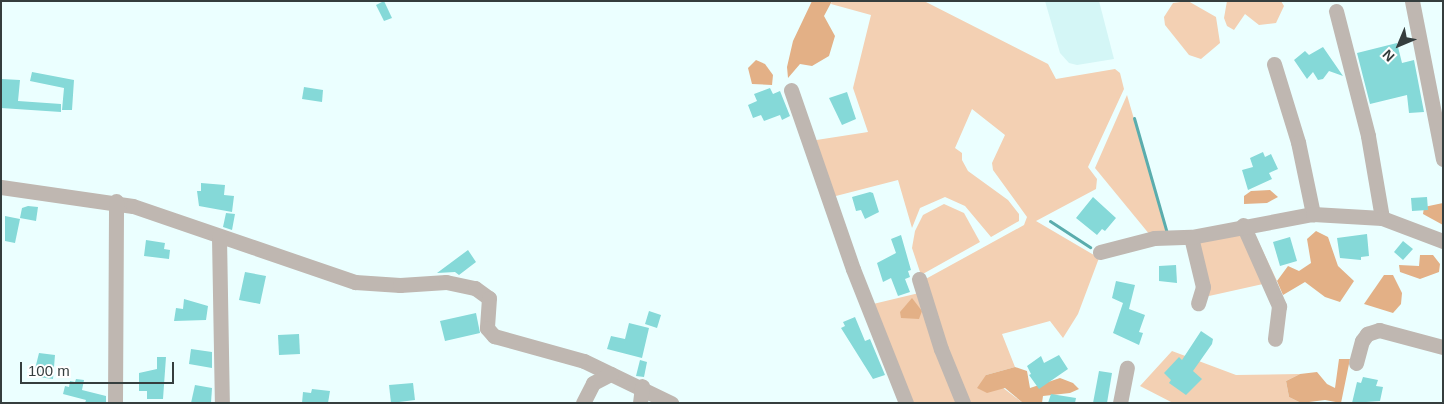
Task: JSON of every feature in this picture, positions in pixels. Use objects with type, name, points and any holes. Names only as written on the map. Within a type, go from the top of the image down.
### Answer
[{"type":"street","points":[[1412,1],[1443,159]]},
{"type":"street","points":[[1336,11],[1368,136],[1382,218]]},
{"type":"street","points":[[1274,64],[1298,142],[1313,214]]},
{"type":"street","points":[[792,90],[853,269],[906,403]]},
{"type":"street","points":[[1,186],[116,201],[355,282],[400,285],[446,282],[475,288],[489,298],[487,328],[494,336],[584,361],[642,386],[671,403]]},
{"type":"street","points":[[115,403],[116,201]]},
{"type":"street","points":[[1100,252],[1154,238],[1191,237],[1243,225],[1313,214],[1382,218],[1443,241]]},
{"type":"street","points":[[1243,225],[1278,306],[1275,339]]},
{"type":"street","points":[[219,237],[222,403]]},
{"type":"street","points":[[1191,237],[1203,287],[1198,303]]},
{"type":"street","points":[[919,279],[941,349],[963,403]]},
{"type":"street","points":[[1356,363],[1366,334],[1379,330],[1443,347]]},
{"type":"street","points":[[1120,403],[1127,368]]},
{"type":"street","points":[[583,403],[592,383],[611,374]]},
{"type":"street","points":[[640,403],[642,386]]},
{"type":"shaded area","points":[[812,1],[832,1],[824,16],[835,36],[829,56],[812,66],[800,64],[788,78],[787,67],[793,41]]},
{"type":"shaded area","points":[[832,1],[924,1],[1048,64],[1056,79],[1115,69],[1120,73],[1124,89],[1088,167],[1097,179],[1096,189],[1036,221],[1099,258],[1078,314],[1063,338],[1050,321],[1002,334],[1015,367],[986,375],[1023,403],[966,403],[922,281],[1024,225],[1027,217],[993,170],[992,163],[1005,135],[972,109],[955,148],[962,153],[962,160],[968,171],[1008,200],[1019,214],[1019,221],[991,237],[965,206],[945,197],[920,208],[912,228],[898,180],[832,197],[810,141],[868,132],[853,88],[871,15],[831,4]]},
{"type":"shaded area","points":[[1045,1],[1099,1],[1114,59],[1077,65],[1069,63],[1060,53]]},
{"type":"shaded area","points":[[1188,1],[1216,17],[1220,43],[1201,59],[1189,55],[1165,25],[1164,17],[1173,3]]},
{"type":"shaded area","points":[[1227,1],[1281,1],[1284,6],[1276,23],[1259,25],[1245,14],[1234,30],[1227,26],[1224,18]]},
{"type":"shaded area","points":[[756,60],[765,64],[773,75],[772,85],[752,84],[748,68]]},
{"type":"shaded area","points":[[1127,95],[1167,232],[1150,235],[1095,168]]},
{"type":"shaded area","points":[[1270,190],[1278,197],[1267,203],[1244,204],[1244,196],[1251,191]]},
{"type":"shaded area","points":[[1443,203],[1443,225],[1423,214],[1424,207]]},
{"type":"shaded area","points":[[944,204],[964,213],[980,242],[921,275],[912,248],[915,231],[923,215]]},
{"type":"shaded area","points":[[1252,228],[1277,281],[1209,296],[1196,243]]},
{"type":"shaded area","points":[[1316,231],[1328,237],[1338,266],[1354,281],[1340,302],[1325,297],[1305,282],[1283,295],[1277,281],[1288,266],[1299,271],[1311,263],[1307,239]]},
{"type":"shaded area","points":[[1420,255],[1433,255],[1440,264],[1439,272],[1420,279],[1400,272],[1399,265],[1419,266]]},
{"type":"shaded area","points":[[1384,275],[1393,275],[1402,293],[1401,304],[1393,313],[1364,304]]},
{"type":"shaded area","points":[[919,293],[958,403],[906,403],[869,305]]},
{"type":"shaded area","points":[[912,298],[922,311],[919,319],[901,318],[900,312]]},
{"type":"shaded area","points":[[1172,351],[1236,375],[1300,374],[1286,381],[1289,397],[1301,403],[1173,403],[1140,386]]},
{"type":"shaded area","points":[[1339,359],[1350,359],[1341,403],[1325,400],[1301,403],[1289,397],[1286,381],[1300,374],[1317,372],[1327,384],[1335,388]]},
{"type":"shaded area","points":[[1015,367],[1027,371],[1030,388],[1060,378],[1073,383],[1079,389],[1070,393],[1043,396],[1042,403],[1023,403],[1005,388],[987,393],[977,388],[986,375]]},
{"type":"building","points":[[384,1],[392,18],[384,21],[376,5]]},
{"type":"building","points":[[1397,43],[1402,63],[1414,60],[1424,112],[1409,113],[1407,95],[1370,104],[1357,53]]},
{"type":"building","points":[[1323,47],[1343,76],[1329,71],[1323,79],[1318,80],[1313,72],[1307,79],[1294,60],[1305,51],[1309,55]]},
{"type":"building","points":[[32,72],[74,80],[72,110],[62,110],[64,88],[30,81]]},
{"type":"building","points":[[2,79],[20,80],[18,101],[61,104],[61,112],[1,108]]},
{"type":"building","points":[[304,87],[323,90],[322,102],[302,99]]},
{"type":"building","points":[[770,88],[773,94],[780,91],[790,116],[782,120],[780,115],[764,121],[761,115],[753,118],[748,105],[757,101],[754,94]]},
{"type":"building","points":[[847,92],[856,119],[842,125],[829,98]]},
{"type":"building","points":[[1263,152],[1265,157],[1271,154],[1278,169],[1269,173],[1272,179],[1248,190],[1242,170],[1253,167],[1250,158]]},
{"type":"building","points":[[201,183],[225,185],[224,195],[234,196],[232,212],[199,206],[197,191],[201,191]]},
{"type":"building","points":[[870,192],[873,193],[879,212],[865,219],[861,210],[856,211],[852,197]]},
{"type":"building","points":[[1093,197],[1116,218],[1105,231],[1102,229],[1097,235],[1076,218]]},
{"type":"building","points":[[1427,197],[1428,210],[1412,211],[1411,198]]},
{"type":"building","points":[[28,206],[38,207],[36,221],[20,218],[22,208]]},
{"type":"building","points":[[226,213],[235,214],[232,230],[223,227]]},
{"type":"building","points":[[5,216],[20,219],[15,243],[5,241]]},
{"type":"building","points":[[1367,234],[1369,256],[1361,257],[1361,260],[1340,258],[1337,238]]},
{"type":"building","points":[[901,235],[911,270],[908,271],[910,277],[905,279],[910,292],[898,296],[891,278],[883,282],[877,263],[896,253],[891,239]]},
{"type":"building","points":[[1290,237],[1297,261],[1280,266],[1273,242]]},
{"type":"building","points":[[146,240],[165,243],[164,249],[170,250],[169,259],[144,256]]},
{"type":"building","points":[[1403,241],[1413,249],[1403,260],[1394,252]]},
{"type":"building","points":[[468,250],[476,262],[459,275],[455,272],[437,273]]},
{"type":"building","points":[[1176,265],[1177,283],[1159,281],[1159,266]]},
{"type":"building","points":[[245,272],[266,276],[260,304],[239,300]]},
{"type":"building","points":[[1116,281],[1135,285],[1129,309],[1145,315],[1139,332],[1143,333],[1139,345],[1113,333],[1123,303],[1112,298]]},
{"type":"building","points":[[184,299],[208,306],[206,320],[174,321],[176,308],[183,309]]},
{"type":"building","points":[[649,311],[661,315],[657,328],[645,324]]},
{"type":"building","points":[[476,313],[480,333],[445,341],[440,321]]},
{"type":"building","points":[[855,317],[865,341],[870,339],[885,375],[873,379],[841,328],[845,326],[843,322]]},
{"type":"building","points":[[629,323],[649,328],[642,358],[607,349],[611,336],[625,339]]},
{"type":"building","points":[[1201,331],[1213,339],[1212,344],[1193,371],[1202,379],[1186,395],[1169,383],[1171,380],[1164,373],[1179,357],[1182,360]]},
{"type":"building","points":[[299,334],[300,354],[279,355],[278,335]]},
{"type":"building","points":[[191,349],[212,352],[212,368],[189,364]]},
{"type":"building","points":[[39,353],[55,355],[53,379],[38,377],[39,369],[35,369]]},
{"type":"building","points":[[1059,355],[1068,369],[1039,389],[1029,375],[1031,374],[1027,366],[1041,356],[1044,363]]},
{"type":"building","points":[[157,357],[166,357],[163,399],[147,399],[147,391],[139,391],[139,373],[157,369]]},
{"type":"building","points":[[640,360],[647,362],[644,377],[636,376]]},
{"type":"building","points":[[1099,371],[1112,373],[1107,403],[1093,403]]},
{"type":"building","points":[[1363,377],[1378,380],[1376,386],[1383,387],[1380,401],[1352,403],[1357,382],[1361,383]]},
{"type":"building","points":[[76,379],[84,380],[82,390],[106,396],[106,403],[85,403],[86,400],[63,394],[65,386],[69,387],[70,381],[75,382]]},
{"type":"building","points":[[413,383],[415,400],[391,403],[389,385]]},
{"type":"building","points":[[195,385],[212,388],[211,403],[191,403]]},
{"type":"building","points":[[312,389],[330,391],[328,403],[302,403],[303,392],[311,393]]},
{"type":"building","points":[[1051,394],[1076,398],[1075,403],[1048,403]]},
{"type":"waterway","points":[[1134,118],[1167,233]]},
{"type":"waterway","points":[[1050,221],[1090,247]]}]
